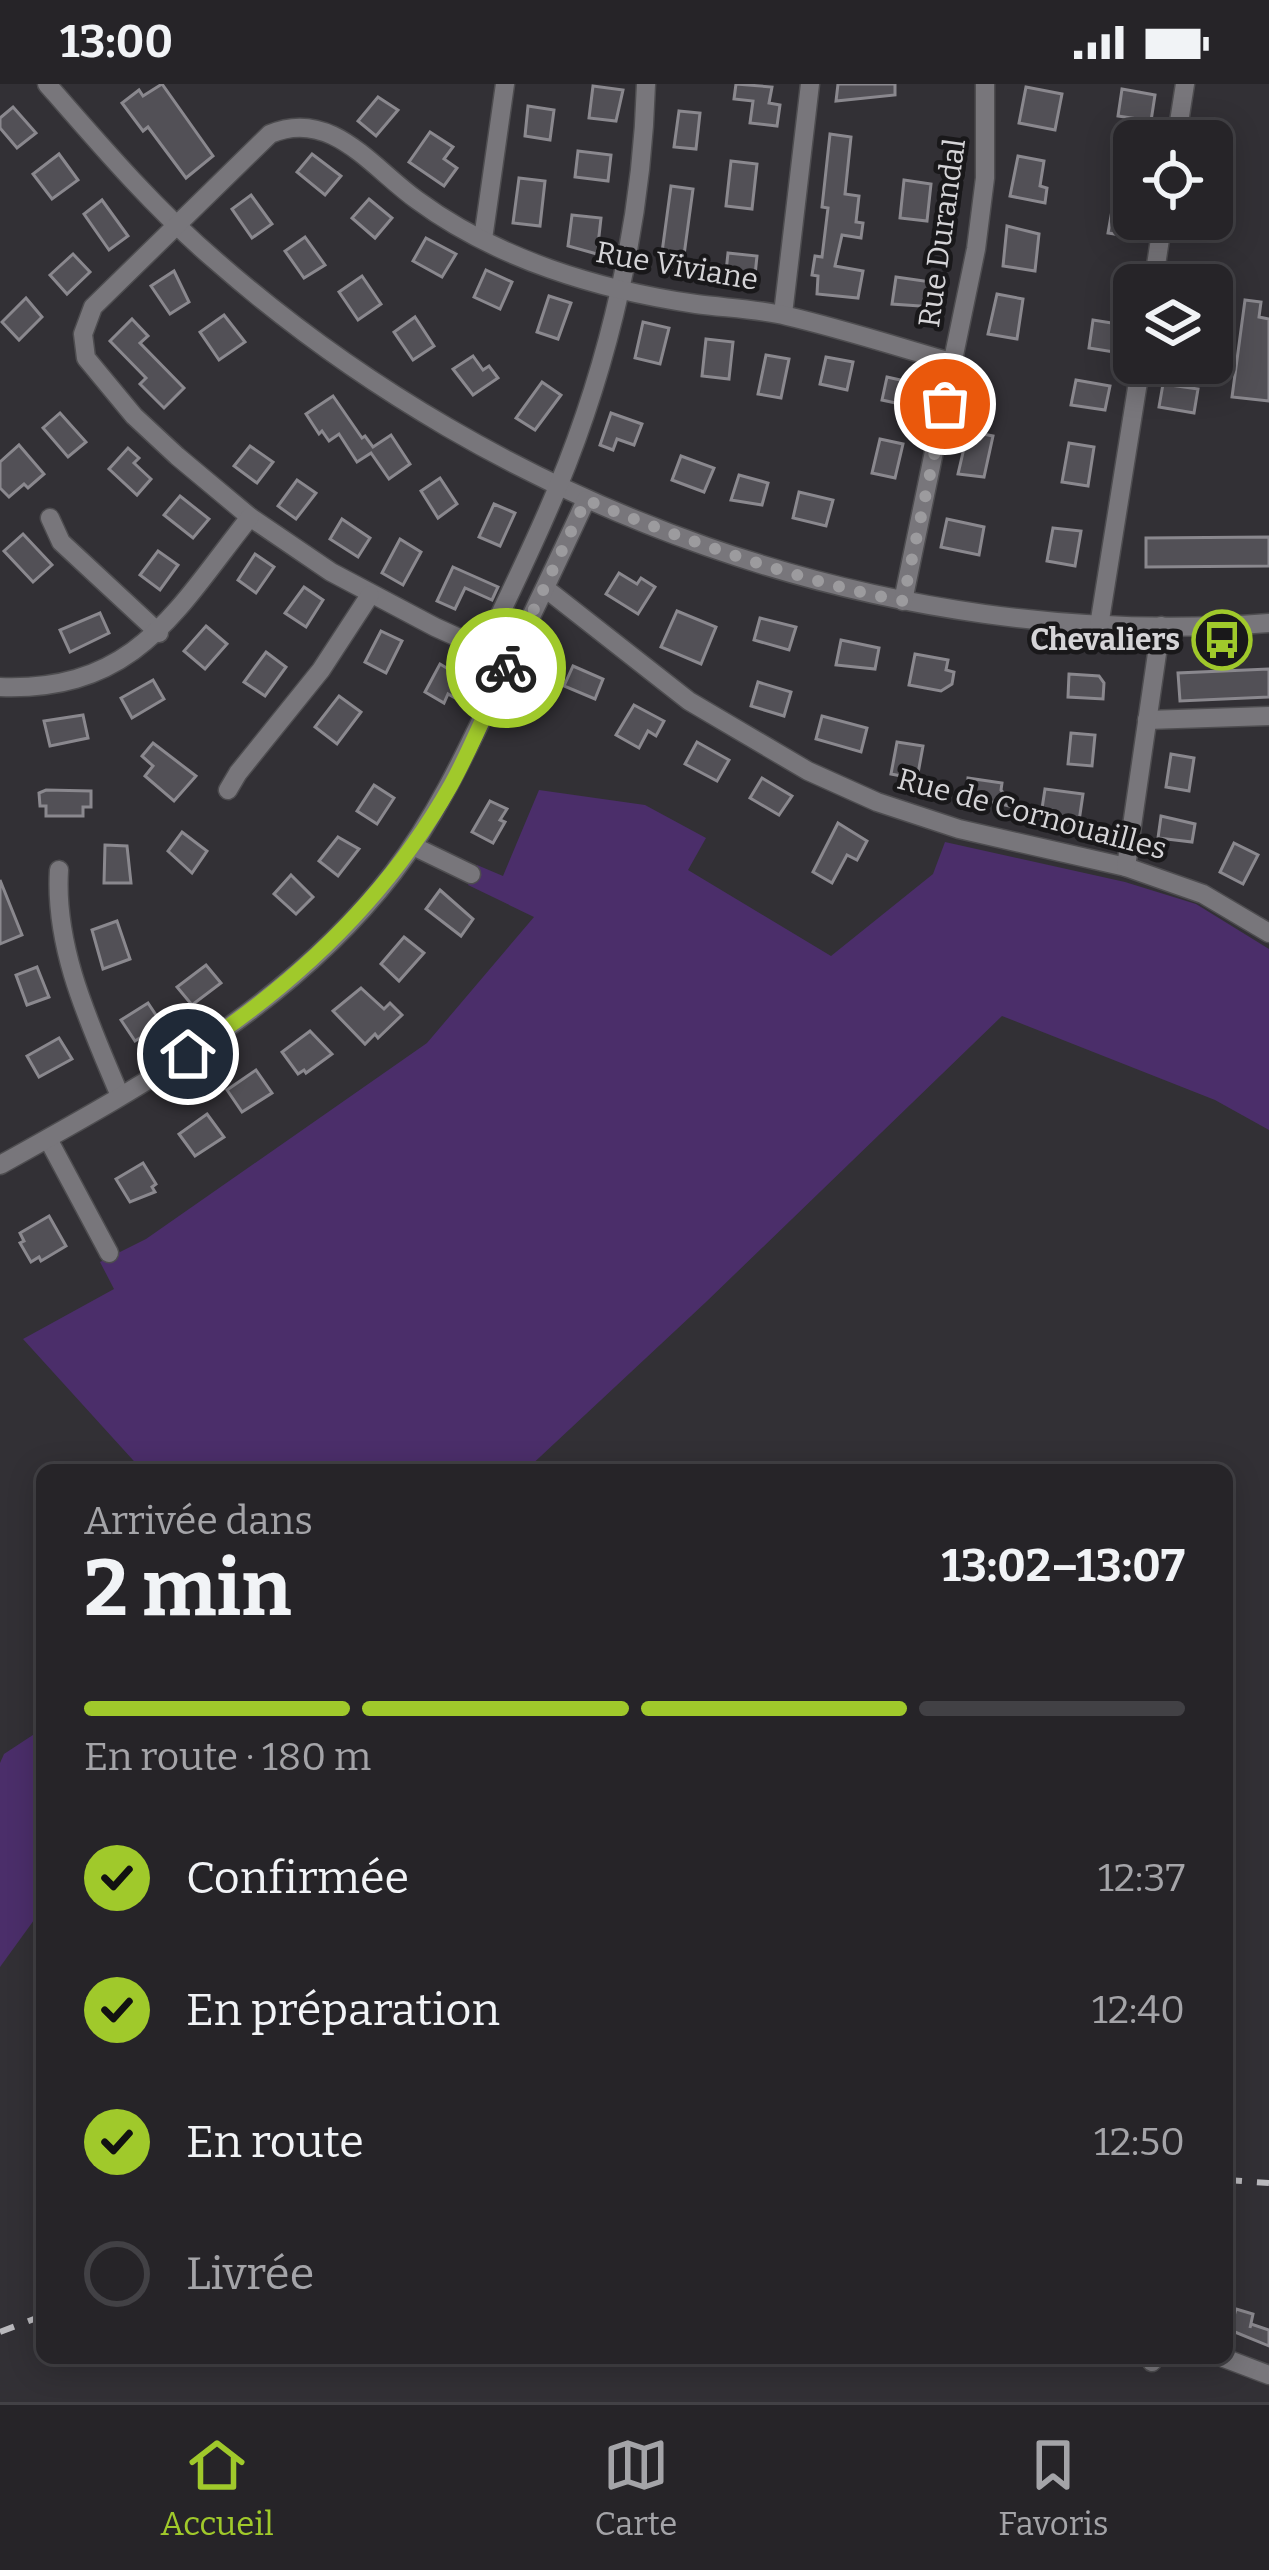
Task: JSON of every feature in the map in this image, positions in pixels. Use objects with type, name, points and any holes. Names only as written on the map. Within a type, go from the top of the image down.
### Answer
[{"type":"street","points":[[47,84],[124,172],[230,274],[404,403],[558,488],[683,537],[845,588],[903,601],[1099,626],[1269,623]]},
{"type":"street","points":[[483,239],[505,84]]},
{"type":"street","points":[[484,649],[558,488],[597,378],[638,195],[646,84]]},
{"type":"street","points":[[783,314],[810,84]]},
{"type":"street","name":"Rue Durandal","points":[[903,601],[982,213],[985,84]]},
{"type":"street","points":[[1179,120],[1185,84]]},
{"type":"street","name":"Rue Viviane","points":[[250,517],[134,416],[95,370],[83,347],[86,320],[93,307],[269,134],[287,127],[307,126],[339,138],[418,202],[483,239],[580,279],[620,290],[783,314],[954,363]]},
{"type":"street","points":[[1099,626],[1138,384]]},
{"type":"street","points":[[0,1165],[211,1039],[300,972],[376,893],[452,783],[586,500]]},
{"type":"street","points":[[0,687],[44,687],[117,662],[159,633],[250,517],[370,595],[510,661]]},
{"type":"street","points":[[50,518],[61,542],[159,633]]},
{"type":"street","name":"Rue de Cornouailles","points":[[544,588],[689,700],[808,771],[877,802],[959,829],[1126,867],[1203,895],[1269,933]]},
{"type":"street","points":[[228,790],[321,670],[370,595]]},
{"type":"street","points":[[1126,867],[1161,626]]},
{"type":"street","points":[[1147,720],[1269,716]]},
{"type":"street","points":[[412,846],[471,874]]},
{"type":"street","points":[[58,870],[61,940],[120,1096]]},
{"type":"street","points":[[48,1139],[110,1253]]},
{"type":"street","points":[[1233,2361],[1269,2375]]},
{"type":"shaded area","points":[[539,790],[645,805],[706,838],[688,870],[831,956],[933,874],[945,842],[1125,882],[1196,904],[1269,949],[1269,1130],[1215,1100],[1002,1016],[532,1464],[137,1464],[23,1339],[114,1289],[100,1262],[146,1239],[427,1043],[534,917],[468,885],[477,865],[503,876]]},
{"type":"shaded area","points":[[36,1733],[36,1917],[0,1967],[0,1763],[4,1754]]},
{"type":"building","points":[[162,84],[213,156],[186,178],[148,127],[143,131],[122,103],[139,90],[143,96]]},
{"type":"building","points":[[736,84],[772,87],[769,103],[780,105],[777,126],[750,123],[753,101],[734,99]]},
{"type":"building","points":[[838,84],[895,84],[895,95],[836,101]]},
{"type":"building","points":[[593,86],[623,90],[616,121],[589,118]]},
{"type":"building","points":[[1026,87],[1062,94],[1055,130],[1019,123]]},
{"type":"building","points":[[1122,89],[1155,95],[1151,120],[1118,116]]},
{"type":"building","points":[[378,97],[398,110],[376,136],[358,121]]},
{"type":"building","points":[[528,106],[554,110],[550,140],[525,136]]},
{"type":"building","points":[[13,107],[36,133],[17,148],[0,128],[0,118]]},
{"type":"building","points":[[679,111],[700,113],[696,149],[674,147]]},
{"type":"building","points":[[430,132],[453,147],[444,159],[457,168],[444,186],[409,162]]},
{"type":"building","points":[[830,134],[851,137],[845,194],[859,196],[856,222],[863,223],[861,238],[842,235],[835,266],[863,271],[858,298],[817,294],[818,276],[812,275],[815,256],[822,257]]},
{"type":"building","points":[[578,151],[611,155],[608,181],[575,177]]},
{"type":"building","points":[[59,154],[78,180],[52,199],[33,174]]},
{"type":"building","points":[[312,154],[341,176],[325,195],[297,172]]},
{"type":"building","points":[[1018,156],[1044,161],[1040,186],[1047,188],[1045,203],[1010,196]]},
{"type":"building","points":[[731,161],[757,164],[752,209],[726,206]]},
{"type":"building","points":[[519,178],[545,181],[540,226],[513,223]]},
{"type":"building","points":[[904,180],[931,184],[927,221],[900,218]]},
{"type":"building","points":[[671,186],[693,189],[682,270],[660,267]]},
{"type":"building","points":[[251,195],[272,224],[252,238],[232,209]]},
{"type":"building","points":[[369,199],[392,218],[375,238],[352,218]]},
{"type":"building","points":[[102,200],[128,236],[109,250],[84,214]]},
{"type":"building","points":[[572,215],[601,218],[597,254],[568,246]]},
{"type":"building","points":[[1007,226],[1039,234],[1035,271],[1003,266]]},
{"type":"building","points":[[305,237],[325,265],[304,278],[285,251]]},
{"type":"building","points":[[426,238],[456,254],[442,277],[413,261]]},
{"type":"building","points":[[728,253],[757,256],[754,285],[725,281]]},
{"type":"building","points":[[73,254],[90,272],[67,294],[50,275]]},
{"type":"building","points":[[486,270],[512,282],[500,309],[474,297]]},
{"type":"building","points":[[174,271],[189,302],[170,314],[151,286]]},
{"type":"building","points":[[362,276],[381,304],[358,320],[339,292]]},
{"type":"building","points":[[896,277],[938,283],[934,307],[892,304]]},
{"type":"building","points":[[997,294],[1023,299],[1017,339],[988,334]]},
{"type":"building","points":[[549,296],[571,303],[558,339],[537,332]]},
{"type":"building","points":[[26,298],[42,317],[19,340],[2,322]]},
{"type":"building","points":[[1245,300],[1261,302],[1259,317],[1269,319],[1269,401],[1232,397]]},
{"type":"building","points":[[224,315],[245,342],[219,360],[200,332]]},
{"type":"building","points":[[415,317],[434,346],[413,360],[394,332]]},
{"type":"building","points":[[132,319],[148,336],[140,343],[184,388],[164,408],[140,384],[146,378],[110,341]]},
{"type":"building","points":[[1093,320],[1113,323],[1113,352],[1089,348]]},
{"type":"building","points":[[643,322],[669,328],[660,364],[635,358]]},
{"type":"building","points":[[706,339],[733,342],[729,379],[702,376]]},
{"type":"building","points":[[766,355],[789,359],[781,398],[758,394]]},
{"type":"building","points":[[473,356],[483,370],[489,366],[498,378],[473,395],[453,369]]},
{"type":"building","points":[[826,357],[853,362],[847,390],[820,384]]},
{"type":"building","points":[[887,377],[918,384],[914,407],[882,400]]},
{"type":"building","points":[[1076,380],[1110,386],[1105,410],[1071,405]]},
{"type":"building","points":[[542,382],[561,395],[535,430],[516,418]]},
{"type":"building","points":[[1163,384],[1198,389],[1194,413],[1159,407]]},
{"type":"building","points":[[333,396],[362,438],[373,447],[391,435],[410,464],[389,479],[371,453],[357,462],[339,434],[329,441],[322,431],[319,434],[306,414]]},
{"type":"building","points":[[60,413],[86,442],[68,457],[43,428]]},
{"type":"building","points":[[611,413],[642,424],[634,445],[617,439],[613,450],[600,445]]},
{"type":"building","points":[[968,431],[993,436],[984,477],[958,474]]},
{"type":"building","points":[[880,439],[903,444],[895,478],[872,473]]},
{"type":"building","points":[[1069,443],[1094,447],[1088,486],[1062,482]]},
{"type":"building","points":[[19,445],[44,474],[9,497],[0,488],[0,462]]},
{"type":"building","points":[[250,446],[273,462],[257,483],[234,466]]},
{"type":"building","points":[[128,448],[139,458],[134,463],[151,479],[137,495],[109,469]]},
{"type":"building","points":[[681,456],[714,468],[704,492],[672,480]]},
{"type":"building","points":[[739,475],[768,483],[762,505],[731,500]]},
{"type":"building","points":[[440,478],[457,504],[438,518],[421,491]]},
{"type":"building","points":[[297,480],[316,493],[296,519],[278,506]]},
{"type":"building","points":[[799,492],[833,500],[826,526],[793,518]]},
{"type":"building","points":[[180,496],[209,519],[193,538],[164,515]]},
{"type":"building","points":[[494,504],[515,513],[500,546],[479,537]]},
{"type":"building","points":[[342,519],[370,538],[358,557],[330,539]]},
{"type":"building","points":[[947,519],[984,527],[979,555],[941,547]]},
{"type":"building","points":[[1053,528],[1081,531],[1075,566],[1047,561]]},
{"type":"building","points":[[23,534],[52,565],[33,582],[4,551]]},
{"type":"building","points":[[1269,537],[1269,566],[1146,567],[1146,538]]},
{"type":"building","points":[[400,539],[421,552],[403,585],[382,573]]},
{"type":"building","points":[[158,551],[178,565],[160,590],[140,575]]},
{"type":"building","points":[[255,554],[274,567],[256,593],[238,580]]},
{"type":"building","points":[[453,567],[498,587],[492,600],[465,588],[455,609],[437,601]]},
{"type":"building","points":[[619,573],[637,584],[641,578],[655,587],[638,614],[606,594]]},
{"type":"building","points":[[304,587],[323,600],[306,627],[285,613]]},
{"type":"building","points":[[677,611],[716,627],[701,664],[661,647]]},
{"type":"building","points":[[100,613],[109,633],[70,652],[60,630]]},
{"type":"building","points":[[760,618],[796,627],[789,650],[754,640]]},
{"type":"building","points":[[206,626],[227,644],[205,669],[184,651]]},
{"type":"building","points":[[381,631],[402,641],[386,673],[365,662]]},
{"type":"building","points":[[841,640],[879,648],[875,669],[836,665]]},
{"type":"building","points":[[266,652],[286,667],[265,696],[244,682]]},
{"type":"building","points":[[915,654],[948,660],[946,670],[954,672],[952,684],[941,691],[909,685]]},
{"type":"building","points":[[440,664],[465,679],[455,698],[448,694],[444,703],[425,692]]},
{"type":"building","points":[[573,666],[603,679],[595,699],[564,686]]},
{"type":"building","points":[[1269,669],[1269,697],[1180,701],[1178,673]]},
{"type":"building","points":[[1069,674],[1099,676],[1104,683],[1103,699],[1068,697]]},
{"type":"building","points":[[153,680],[164,699],[132,718],[121,698]]},
{"type":"building","points":[[758,682],[791,692],[784,716],[751,706]]},
{"type":"building","points":[[339,696],[361,712],[337,744],[315,727]]},
{"type":"building","points":[[634,705],[664,721],[656,736],[648,731],[639,748],[616,735]]},
{"type":"building","points":[[83,715],[88,738],[50,746],[44,721]]},
{"type":"building","points":[[822,716],[867,728],[861,752],[816,739]]},
{"type":"building","points":[[1071,733],[1095,735],[1092,766],[1068,764]]},
{"type":"building","points":[[697,742],[729,760],[717,781],[685,764]]},
{"type":"building","points":[[897,742],[923,746],[917,779],[891,774]]},
{"type":"building","points":[[153,743],[196,776],[174,801],[145,776],[153,766],[142,756]]},
{"type":"building","points":[[1171,754],[1194,758],[1189,791],[1166,787]]},
{"type":"building","points":[[762,778],[792,796],[779,815],[750,798]]},
{"type":"building","points":[[968,778],[1002,783],[1001,790],[1014,807],[966,796]]},
{"type":"building","points":[[374,785],[394,798],[377,824],[357,811]]},
{"type":"building","points":[[1045,789],[1083,794],[1078,828],[1041,815]]},
{"type":"building","points":[[91,791],[91,807],[83,807],[83,816],[46,816],[39,793]]},
{"type":"building","points":[[490,801],[507,809],[493,843],[472,832]]},
{"type":"building","points":[[1161,816],[1195,824],[1192,842],[1158,838]]},
{"type":"building","points":[[838,823],[867,841],[857,860],[847,855],[832,883],[813,872]]},
{"type":"building","points":[[182,832],[207,851],[192,873],[168,851]]},
{"type":"building","points":[[338,837],[359,849],[338,876],[319,861]]},
{"type":"building","points":[[1234,843],[1258,855],[1243,884],[1220,872]]},
{"type":"building","points":[[105,845],[127,846],[131,883],[104,883]]},
{"type":"building","points":[[291,875],[313,897],[296,914],[274,894]]},
{"type":"building","points":[[0,880],[22,935],[0,944]]},
{"type":"building","points":[[440,890],[473,919],[461,936],[426,909]]},
{"type":"building","points":[[117,921],[130,959],[103,969],[92,930]]},
{"type":"building","points":[[404,937],[424,953],[399,981],[381,964]]},
{"type":"building","points":[[206,965],[221,983],[192,1005],[177,987]]},
{"type":"building","points":[[37,967],[49,997],[27,1005],[16,975]]},
{"type":"building","points":[[361,988],[384,1009],[390,1003],[402,1015],[365,1044],[333,1011]]},
{"type":"building","points":[[148,1003],[162,1024],[135,1041],[121,1020]]},
{"type":"building","points":[[310,1031],[332,1054],[298,1074],[282,1052]]},
{"type":"building","points":[[59,1038],[72,1059],[39,1077],[27,1056]]},
{"type":"building","points":[[256,1070],[272,1093],[242,1112],[227,1090]]},
{"type":"building","points":[[207,1114],[224,1137],[195,1156],[179,1134]]},
{"type":"building","points":[[143,1163],[156,1184],[155,1192],[130,1202],[116,1179]]},
{"type":"building","points":[[49,1216],[66,1246],[31,1262],[20,1233]]},
{"type":"building","points":[[1236,2309],[1253,2314],[1250,2328],[1251,2324],[1269,2330],[1269,2346],[1233,2331]]},
{"type":"railway","points":[[1233,2180],[1269,2183]]},
{"type":"railway","points":[[0,2332],[36,2318]]},
{"type":"way so far","points":[[506,668],[586,500],[683,537],[845,588],[903,601],[945,404]]},
{"type":"place","name":"Chevaliers","points":[[1222,640]]},
{"type":"route","points":[[188,1054],[300,972],[390,876],[452,783],[506,668]]}]
